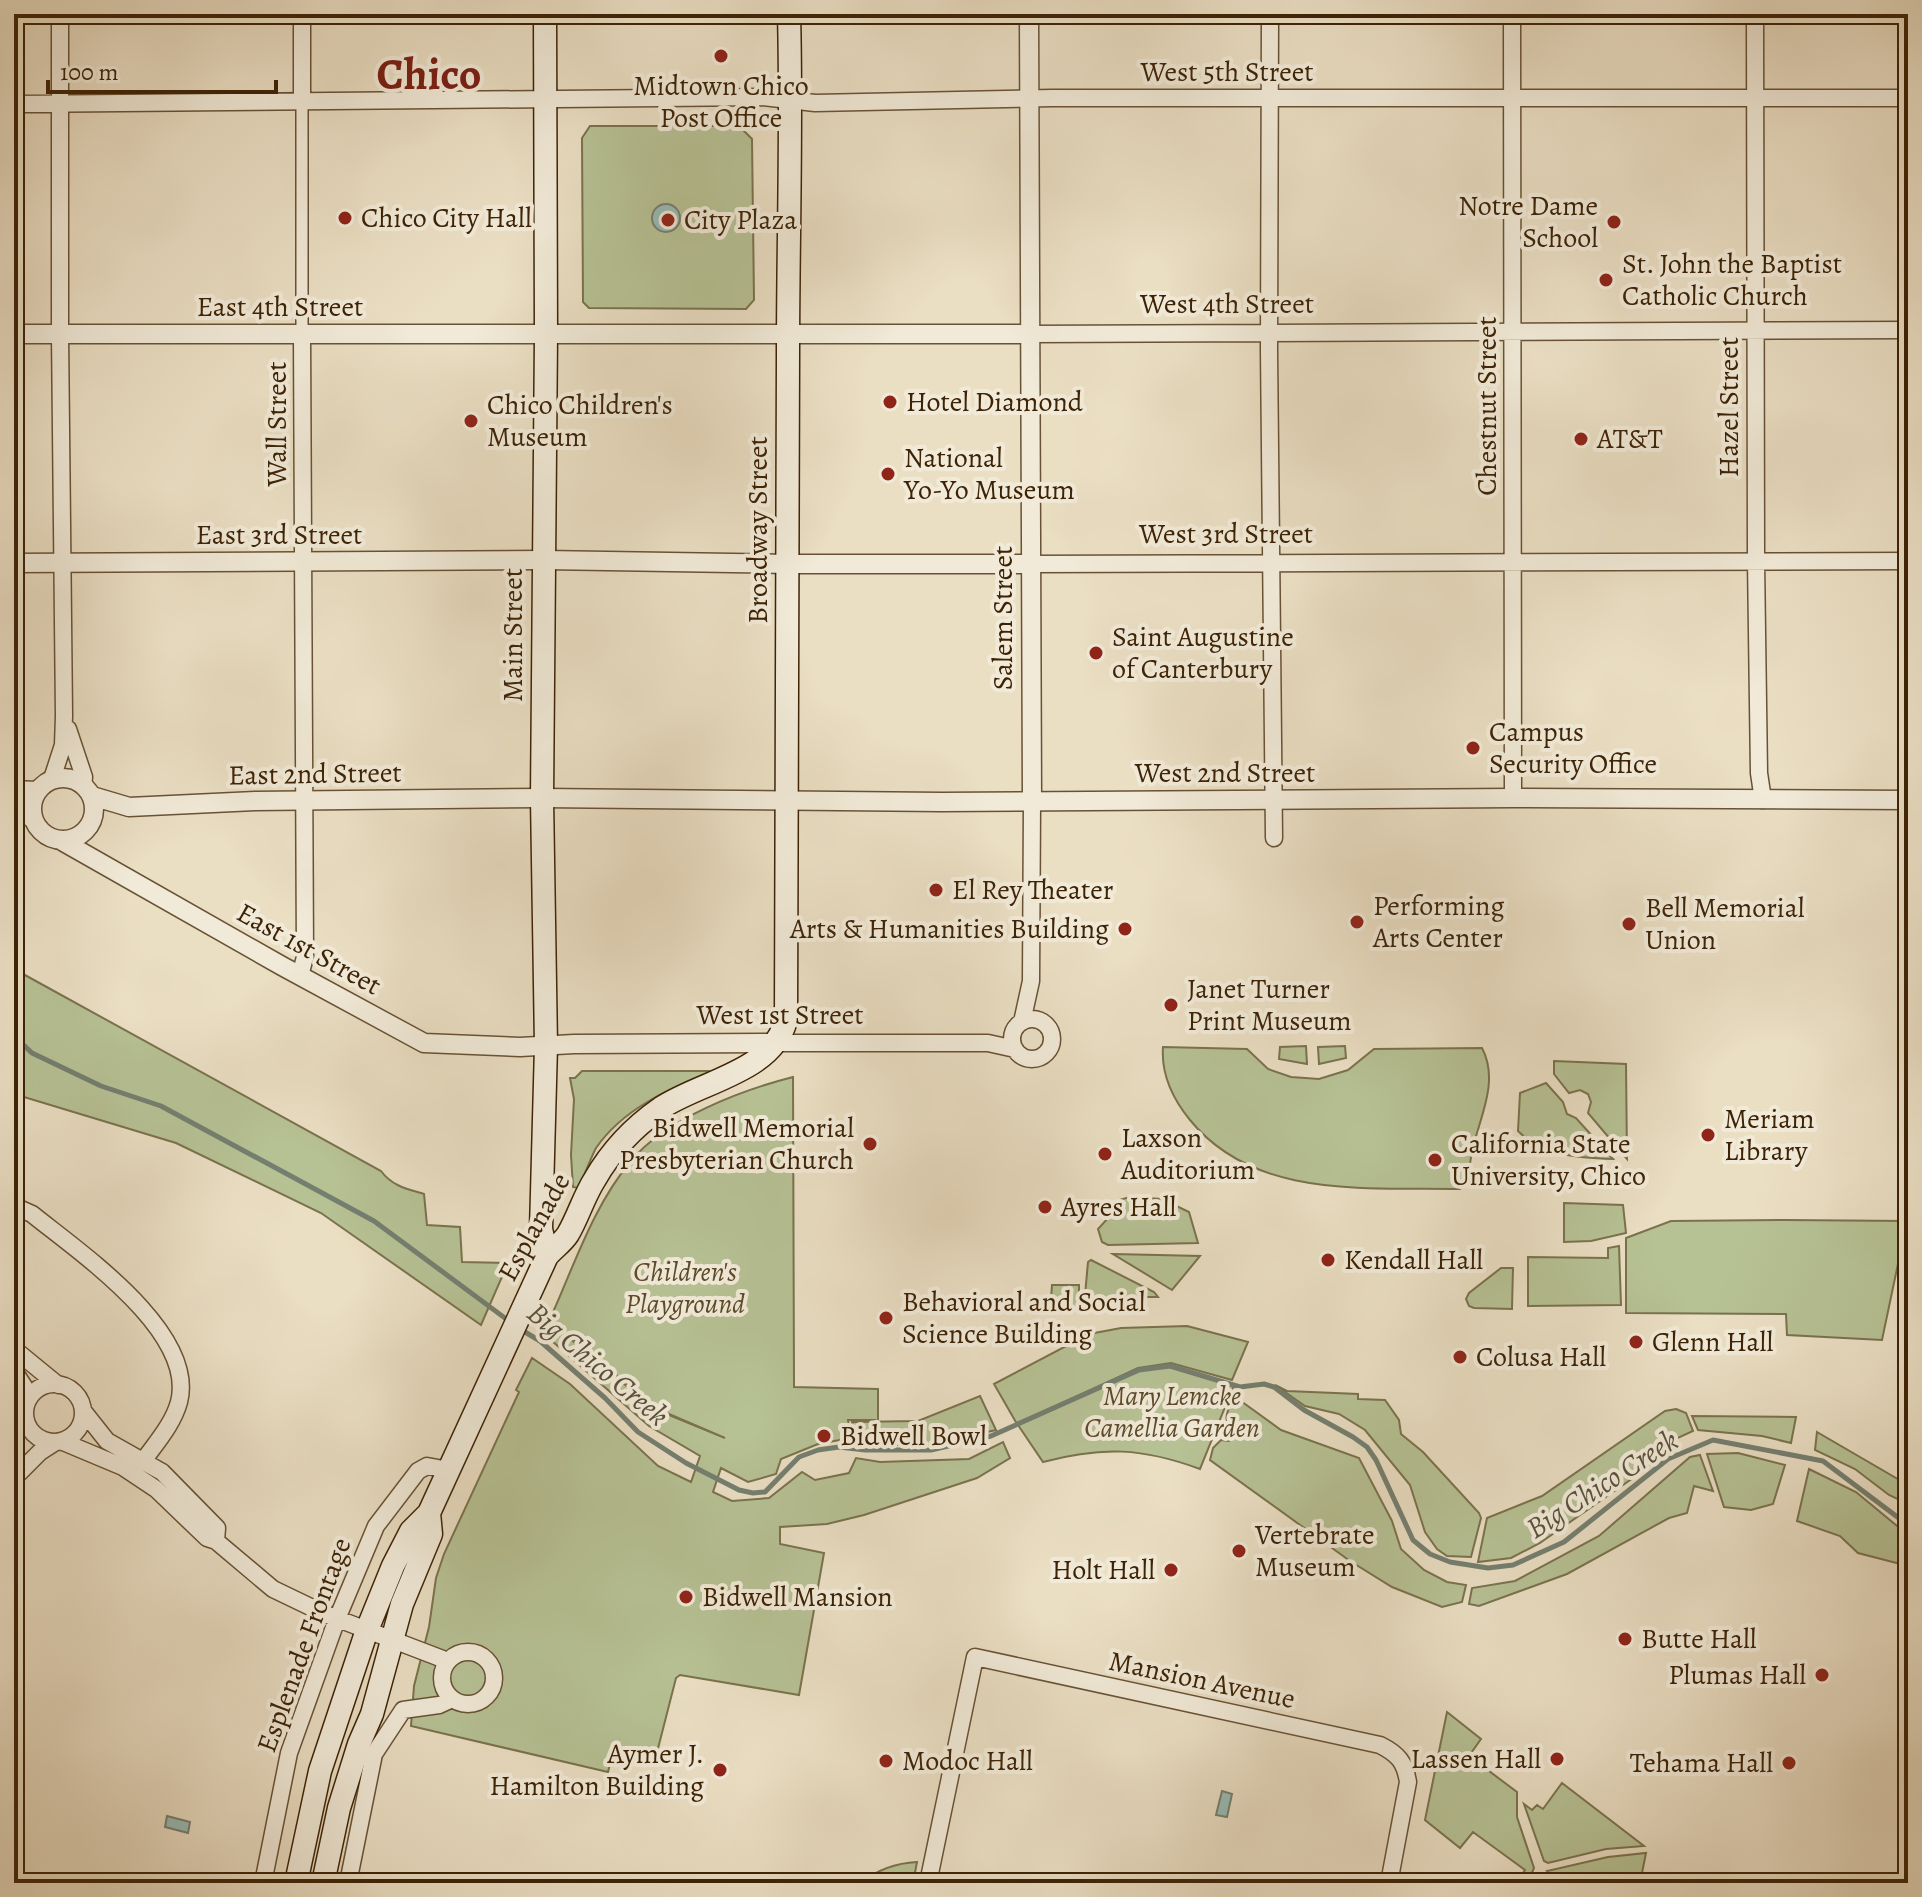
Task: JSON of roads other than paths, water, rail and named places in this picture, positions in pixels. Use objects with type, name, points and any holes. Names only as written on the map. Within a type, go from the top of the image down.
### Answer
[{"type":"main road","name":"Main Street","points":[[545,14],[542,798],[546,1046],[541,1229],[547,1256]]},
{"type":"main road","name":"Broadway Street","points":[[775,1043],[783,1032],[786,1020],[789,14]]},
{"type":"main road","name":"Esplanade","points":[[296,1883],[320,1771],[367,1630],[411,1531],[429,1513],[547,1256],[567,1236],[603,1166],[635,1129],[663,1107],[703,1085],[753,1064],[775,1043]]},
{"type":"main road","name":"Esplanade","points":[[323,1883],[339,1808],[372,1714],[391,1639],[431,1534],[429,1513]]},
{"type":"street","points":[[32,818],[33,799],[44,785],[63,745],[60,14]]},
{"type":"street","name":"Wall Street","points":[[300,976],[305,957],[302,14]]},
{"type":"street","name":"Salem Street","points":[[1022,1022],[1031,981],[1029,14]]},
{"type":"street","points":[[1270,14],[1270,561],[1274,838]]},
{"type":"street","name":"Chestnut Street","points":[[1512,14],[1513,798]]},
{"type":"street","name":"Hazel Street","points":[[1755,14],[1756,561],[1759,773],[1763,800]]},
{"type":"street","name":"West 5th Street","points":[[14,104],[764,97],[815,103],[1029,98],[1908,98]]},
{"type":"street","name":"West 4th Street","points":[[546,335],[1908,330]]},
{"type":"street","name":"East 4th Street","points":[[14,334],[546,335]]},
{"type":"street","name":"West 3rd Street","points":[[544,560],[789,564],[1908,561]]},
{"type":"street","name":"East 3rd Street","points":[[14,563],[544,560]]},
{"type":"street","points":[[14,807],[32,818],[43,834],[62,841],[72,840],[89,827],[94,806],[64,716]]},
{"type":"street","points":[[14,790],[68,778],[88,791]]},
{"type":"street","name":"East 2nd Street","points":[[88,791],[129,807],[542,798]]},
{"type":"street","name":"West 2nd Street","points":[[542,798],[788,802],[1513,798],[1908,800]]},
{"type":"street","name":"East 1st Street","points":[[62,841],[424,1043],[546,1046]]},
{"type":"street","name":"Salem Street","points":[[1031,981],[1041,1022]]},
{"type":"street","points":[[1022,1022],[1041,1022],[1047,1026],[1052,1038],[1049,1051],[1031,1059],[1019,1054],[1013,1037],[1022,1022]]},
{"type":"street","name":"West 1st Street","points":[[546,1046],[988,1043],[1015,1049]]},
{"type":"street","points":[[14,1206],[32,1214],[131,1295],[164,1336],[177,1368],[180,1400],[171,1422],[144,1460]]},
{"type":"street","points":[[14,1349],[58,1385]]},
{"type":"street","points":[[14,1371],[25,1388],[27,1423],[38,1437],[123,1467],[156,1489],[207,1538],[216,1541],[273,1589],[337,1619],[448,1661]]},
{"type":"street","points":[[14,1435],[36,1390],[58,1385],[71,1389],[78,1396],[84,1412],[107,1441],[162,1472],[217,1528],[216,1541]]},
{"type":"street","points":[[14,1478],[40,1452],[75,1433],[84,1412]]},
{"type":"street","name":"Esplenade Frontage","points":[[263,1883],[289,1753],[337,1619],[376,1526],[410,1479],[427,1466],[449,1470]]},
{"type":"street","points":[[471,1651],[486,1658],[495,1673],[492,1690],[480,1702],[463,1704],[452,1699],[443,1685],[442,1677],[448,1661],[454,1655],[471,1651]]},
{"type":"street","name":"Mansion Avenue","points":[[928,1883],[975,1657],[1380,1745],[1401,1759],[1407,1771],[1406,1795],[1389,1883]]},
{"type":"street","points":[[348,1883],[377,1745],[403,1710],[439,1705],[452,1699]]},
{"type":"water","points":[[666,204],[676,208],[680,218],[676,228],[666,232],[656,228],[652,218],[656,208]]},
{"type":"water","points":[[1222,1791],[1232,1794],[1227,1817],[1216,1815]]},
{"type":"water","points":[[167,1816],[190,1822],[188,1833],[165,1827]]},
{"type":"waterway","name":"Big Chico Creek","points":[[14,1036],[32,1053],[101,1086],[161,1106],[374,1221],[509,1321]]},
{"type":"waterway","name":"Big Chico Creek","points":[[520,1329],[540,1341],[605,1398],[638,1432],[686,1463],[739,1490],[753,1493],[765,1492],[799,1457],[818,1450],[839,1447],[931,1450],[991,1436],[1139,1370],[1170,1366],[1240,1387],[1264,1384],[1274,1387],[1304,1410],[1353,1437],[1367,1447],[1376,1460],[1413,1540],[1430,1554],[1450,1562],[1488,1568],[1513,1565],[1564,1542],[1668,1459],[1713,1440],[1823,1461],[1908,1525]]},
{"type":"place","name":"Midtown Chico Post Office","points":[[721,56]]},
{"type":"place","name":"Chico City Hall","points":[[345,218]]},
{"type":"place","name":"City Plaza","points":[[668,220]]},
{"type":"place","name":"Notre Dame School","points":[[1614,222]]},
{"type":"place","name":"St. John the Baptist Catholic Church","points":[[1606,280]]},
{"type":"place","name":"Hotel Diamond","points":[[890,402]]},
{"type":"place","name":"Chico Children's Museum","points":[[471,421]]},
{"type":"place","name":"AT&T","points":[[1581,439]]},
{"type":"place","name":"National Yo-Yo Museum","points":[[888,474]]},
{"type":"place","name":"Saint Augustine of Canterbury","points":[[1096,653]]},
{"type":"place","name":"Campus Security Office","points":[[1473,748]]},
{"type":"place","name":"El Rey Theater","points":[[936,890]]},
{"type":"place","name":"Performing Arts Center","points":[[1357,922]]},
{"type":"place","name":"Bell Memorial Union","points":[[1629,924]]},
{"type":"place","name":"Arts & Humanities Building","points":[[1125,929]]},
{"type":"place","name":"Janet Turner Print Museum","points":[[1171,1005]]},
{"type":"place","name":"Meriam Library","points":[[1708,1135]]},
{"type":"place","name":"Bidwell Memorial Presbyterian Church","points":[[870,1144]]},
{"type":"place","name":"Laxson Auditorium","points":[[1105,1154]]},
{"type":"place","name":"California State University, Chico","points":[[1435,1160]]},
{"type":"place","name":"Ayres Hall","points":[[1045,1207]]},
{"type":"place","name":"Kendall Hall","points":[[1328,1260]]},
{"type":"place","name":"Behavioral and Social Science Building","points":[[886,1318]]},
{"type":"place","name":"Glenn Hall","points":[[1636,1342]]},
{"type":"place","name":"Colusa Hall","points":[[1460,1357]]},
{"type":"place","name":"Bidwell Bowl","points":[[824,1436]]},
{"type":"place","name":"Vertebrate Museum","points":[[1239,1551]]},
{"type":"place","name":"Holt Hall","points":[[1171,1570]]},
{"type":"place","name":"Bidwell Mansion","points":[[686,1597]]},
{"type":"place","name":"Butte Hall","points":[[1625,1639]]},
{"type":"place","name":"Plumas Hall","points":[[1822,1675]]},
{"type":"place","name":"Lassen Hall","points":[[1557,1759]]},
{"type":"place","name":"Modoc Hall","points":[[886,1761]]},
{"type":"place","name":"Tehama Hall","points":[[1789,1763]]},
{"type":"place","name":"Aymer J. Hamilton Building","points":[[720,1770]]},
{"type":"district","name":"Chico","points":[[429,74]]},
{"type":"park label","name":"Children's Playground","points":[[685,1288]]},
{"type":"park label","name":"Mary Lemcke Camellia Garden","points":[[1172,1412]]}]
